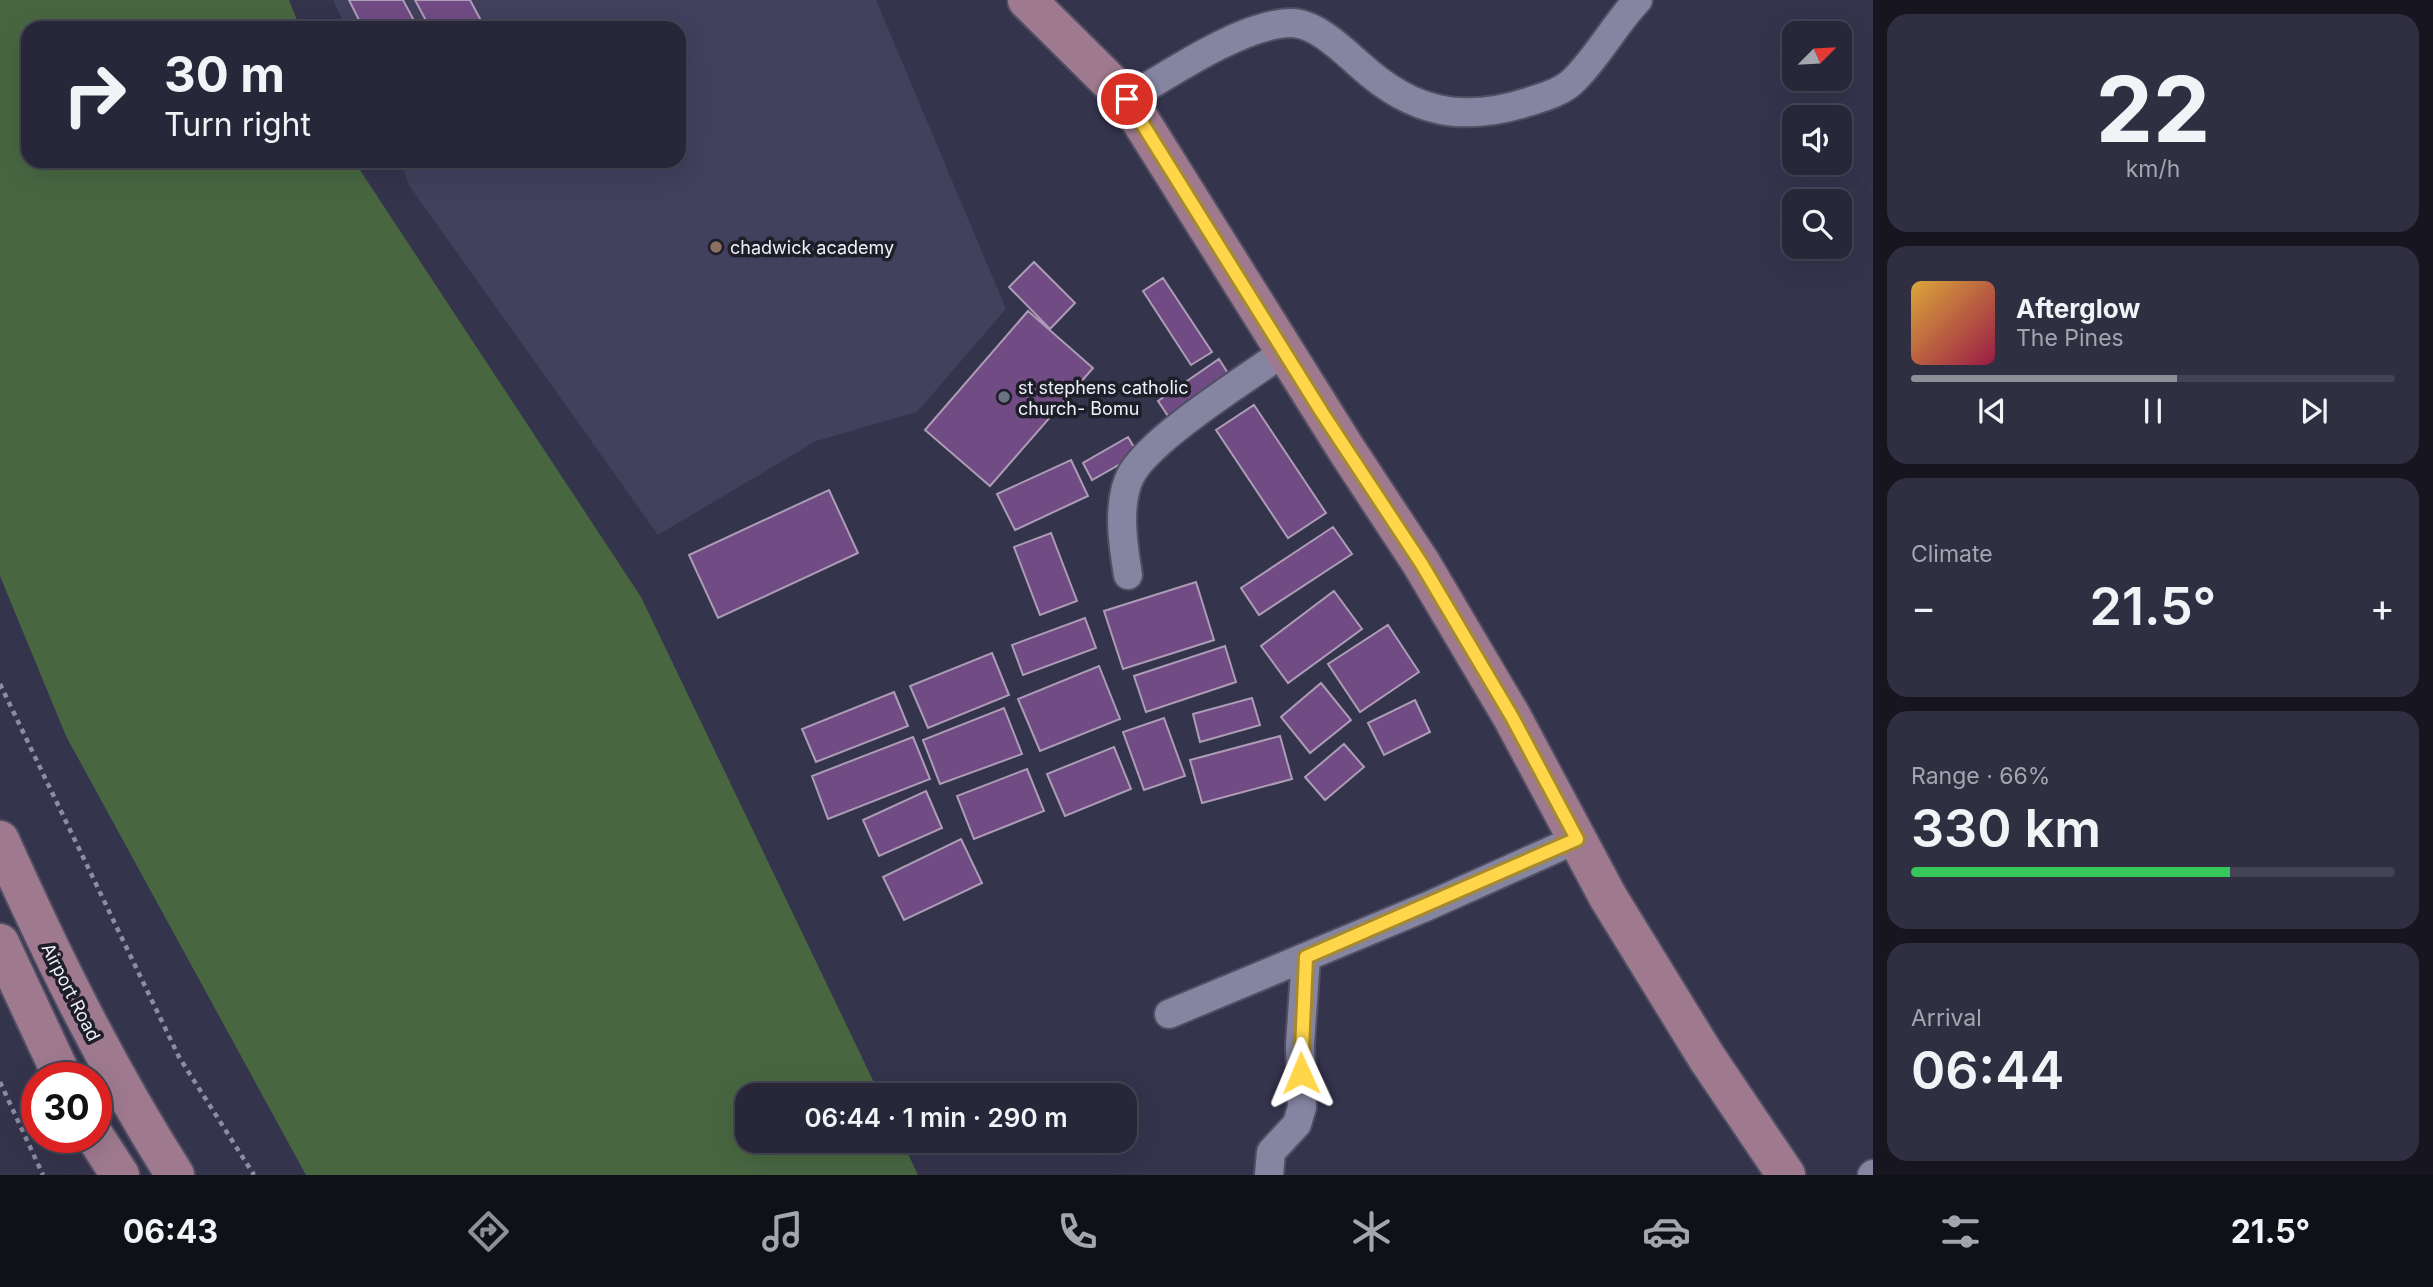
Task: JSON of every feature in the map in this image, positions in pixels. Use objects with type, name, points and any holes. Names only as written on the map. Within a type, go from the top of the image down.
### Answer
[{"type":"street","points":[[1027,0],[1127,99],[1284,352],[1421,563],[1512,717],[1636,944],[1786,1175]]},
{"type":"street","points":[[1127,99],[1194,59],[1295,11],[1317,32],[1398,96],[1459,114],[1506,109],[1550,95],[1574,81],[1638,0]]},
{"type":"street","points":[[1128,575],[1123,545],[1124,499],[1131,475],[1169,436],[1284,352]]},
{"type":"street","points":[[1168,1014],[1577,839]]},
{"type":"street","name":"Airport Road","points":[[0,840],[61,976],[123,1093],[175,1175]]},
{"type":"street","points":[[0,943],[56,1062]]},
{"type":"street","points":[[1269,1175],[1270,1152],[1297,1124],[1302,1107],[1300,1045],[1306,957]]},
{"type":"street","points":[[106,1153],[120,1175]]},
{"type":"path","points":[[0,684],[180,1057],[254,1175]]},
{"type":"path","points":[[0,1082],[43,1175]]},
{"type":"shaded area","name":"chadwick academy","points":[[333,0],[876,0],[1006,309],[917,412],[816,441],[658,535],[409,185],[403,168],[686,168],[686,21],[343,21]]},
{"type":"green space","points":[[0,0],[289,0],[297,21],[21,21],[21,168],[359,168],[641,597],[874,1083],[735,1083],[735,1153],[908,1153],[918,1175],[306,1175],[66,736],[0,576]]},
{"type":"building","points":[[349,0],[403,0],[414,21],[360,21]]},
{"type":"building","points":[[415,0],[470,0],[481,21],[426,21]]},
{"type":"building","points":[[1034,262],[1075,303],[1050,329],[1009,287]]},
{"type":"building","points":[[1163,278],[1212,352],[1191,365],[1143,291]]},
{"type":"building","points":[[1028,311],[1093,368],[990,486],[925,430]]},
{"type":"building","points":[[1219,359],[1231,378],[1170,419],[1158,401]]},
{"type":"building","points":[[1254,405],[1326,513],[1288,538],[1216,430]]},
{"type":"building","points":[[1128,437],[1138,454],[1092,480],[1083,463]]},
{"type":"building","points":[[1071,460],[1088,496],[1015,530],[997,494]]},
{"type":"building","points":[[829,490],[858,553],[718,618],[689,555]]},
{"type":"building","points":[[1333,527],[1352,554],[1259,615],[1241,588]]},
{"type":"building","points":[[1051,533],[1077,601],[1040,615],[1014,547]]},
{"type":"building","points":[[1196,582],[1214,640],[1123,669],[1104,611]]},
{"type":"building","points":[[1334,591],[1362,629],[1288,683],[1261,646]]},
{"type":"building","points":[[1085,618],[1096,648],[1023,675],[1012,645]]},
{"type":"building","points":[[1388,625],[1419,672],[1360,712],[1328,664]]},
{"type":"building","points":[[1225,646],[1236,682],[1146,712],[1134,676]]},
{"type":"building","points":[[992,653],[1009,695],[928,728],[910,686]]},
{"type":"building","points":[[1099,666],[1120,719],[1040,751],[1018,699]]},
{"type":"building","points":[[1321,683],[1351,720],[1310,753],[1281,717]]},
{"type":"building","points":[[894,692],[908,726],[816,762],[802,729]]},
{"type":"building","points":[[1252,698],[1260,725],[1200,742],[1193,714]]},
{"type":"building","points":[[1415,700],[1430,732],[1384,755],[1368,723]]},
{"type":"building","points":[[1004,708],[1022,754],[940,784],[923,740]]},
{"type":"building","points":[[1164,718],[1185,776],[1144,790],[1123,732]]},
{"type":"building","points":[[1280,736],[1292,779],[1202,803],[1190,760]]},
{"type":"building","points":[[913,737],[930,779],[828,819],[812,776]]},
{"type":"building","points":[[1344,744],[1364,767],[1325,800],[1305,777]]},
{"type":"building","points":[[1114,747],[1131,789],[1065,816],[1047,774]]},
{"type":"building","points":[[1027,769],[1044,811],[974,839],[957,796]]},
{"type":"building","points":[[926,791],[942,828],[879,856],[863,820]]},
{"type":"building","points":[[961,839],[982,883],[904,920],[883,877]]},
{"type":"place","name":"chadwick academy","points":[[716,247]]},
{"type":"place","name":"st stephens catholic church- Bomu","points":[[1004,397]]},
{"type":"route","points":[[1127,99],[1321,411],[1421,563],[1512,717],[1577,839],[1429,906],[1306,957],[1300,1045],[1301,1073]]}]
